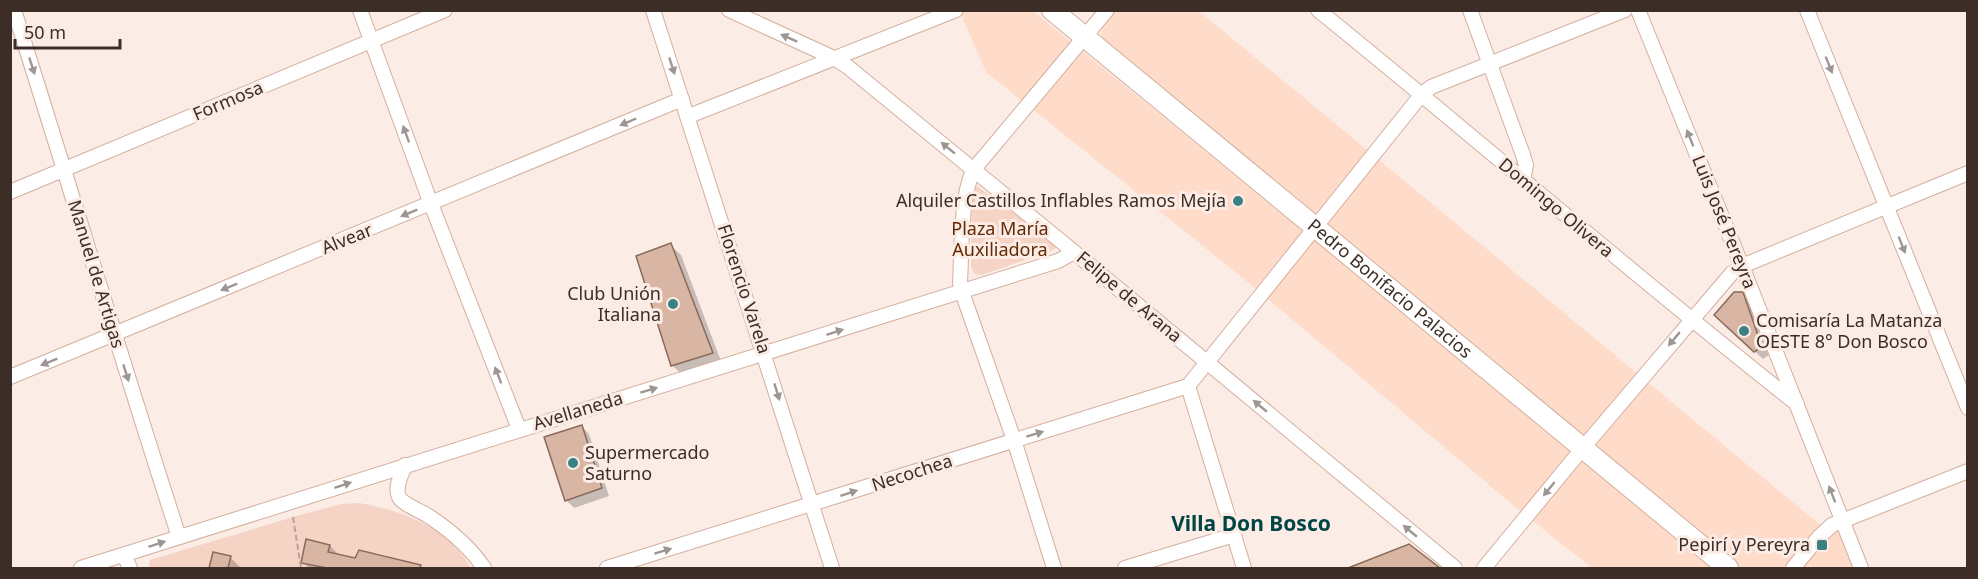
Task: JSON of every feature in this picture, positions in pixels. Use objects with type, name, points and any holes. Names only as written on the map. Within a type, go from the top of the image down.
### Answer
[{"type":"street","name":"Manuel de Artigas","points":[[14,10],[113,335],[178,537]]},
{"type":"street","points":[[360,10],[431,204],[519,429]]},
{"type":"street","name":"Formosa","points":[[10,192],[445,10]]},
{"type":"street","name":"Florencio Varela","points":[[653,10],[689,116],[832,568]]},
{"type":"street","name":"Felipe de Arana","points":[[729,10],[834,58],[848,67],[1455,568]]},
{"type":"street","points":[[689,116],[956,10]]},
{"type":"street","name":"Pedro Bonifacio Palacios","points":[[1052,10],[1728,568]]},
{"type":"street","points":[[1054,568],[1014,440],[962,292],[960,282],[966,193],[969,178],[974,169],[1107,10]]},
{"type":"street","name":"Domingo Olivera","points":[[1318,10],[1422,94],[1690,320],[1797,404]]},
{"type":"street","points":[[1470,10],[1523,155],[1526,165],[1523,181]]},
{"type":"street","points":[[1244,568],[1188,386],[1422,94],[1431,87],[1625,10]]},
{"type":"street","name":"Luis José Pereyra","points":[[1638,10],[1861,568]]},
{"type":"street","points":[[1807,10],[1968,408]]},
{"type":"street","name":"Alvear","points":[[10,377],[682,99]]},
{"type":"street","points":[[1484,568],[1690,320],[1732,273],[1742,266],[1968,173]]},
{"type":"street","name":"Avellaneda","points":[[81,568],[962,292],[1058,261],[1074,252]]},
{"type":"street","name":"Necochea","points":[[607,568],[1188,386]]},
{"type":"street","points":[[405,465],[398,485],[398,495],[401,500],[428,515],[461,541],[484,568]]},
{"type":"street","points":[[1793,568],[1824,531],[1843,520],[1968,471]]},
{"type":"street","points":[[1125,568],[1234,535]]},
{"type":"street","points":[[124,555],[130,568]]},
{"type":"path","points":[[972,208],[987,208],[993,196]]},
{"type":"path","points":[[293,517],[301,568]]},
{"type":"shaded area","points":[[964,10],[1033,11],[1717,568],[1592,568],[1519,510],[1249,283],[986,72],[960,12]]},
{"type":"shaded area","points":[[1116,11],[1199,11],[1830,533],[1840,528],[1860,568],[1742,568],[1101,36],[1103,26]]},
{"type":"green space","name":"Plaza María Auxiliadora","points":[[977,186],[1053,242],[1055,249],[982,275],[975,274],[971,267],[972,193],[974,187]]},
{"type":"green space","points":[[359,503],[408,516],[423,523],[450,542],[471,568],[399,568],[401,560],[377,553],[374,562],[367,552],[359,550],[355,558],[328,552],[330,545],[306,539],[301,562],[327,568],[228,568],[231,556],[213,552],[209,568],[149,568],[150,560],[293,517],[341,504]]},
{"type":"building","name":"Club Unión Italiana","points":[[671,243],[713,353],[671,366],[636,256]]},
{"type":"building","name":"Comisaría La Matanza OESTE 8° Don Bosco","points":[[1734,292],[1743,292],[1762,347],[1754,352],[1714,315]]},
{"type":"building","name":"Supermercado Saturno","points":[[582,425],[602,488],[565,501],[544,437]]},
{"type":"building","points":[[306,539],[330,545],[328,552],[355,558],[359,550],[421,565],[420,568],[327,568],[301,563]]},
{"type":"building","points":[[1409,544],[1440,568],[1348,568]]},
{"type":"building","points":[[213,552],[231,556],[228,568],[209,568]]},
{"type":"place","name":"Alquiler Castillos Inflables Ramos Mejía","points":[[1238,201]]},
{"type":"place","name":"Club Unión Italiana","points":[[673,304]]},
{"type":"place","name":"Comisaría La Matanza OESTE 8° Don Bosco","points":[[1744,331]]},
{"type":"place","name":"Supermercado Saturno","points":[[573,463]]},
{"type":"place","name":"Pepirí y Pereyra","points":[[1822,545]]},
{"type":"district","name":"Villa Don Bosco","points":[[1251,524]]}]
